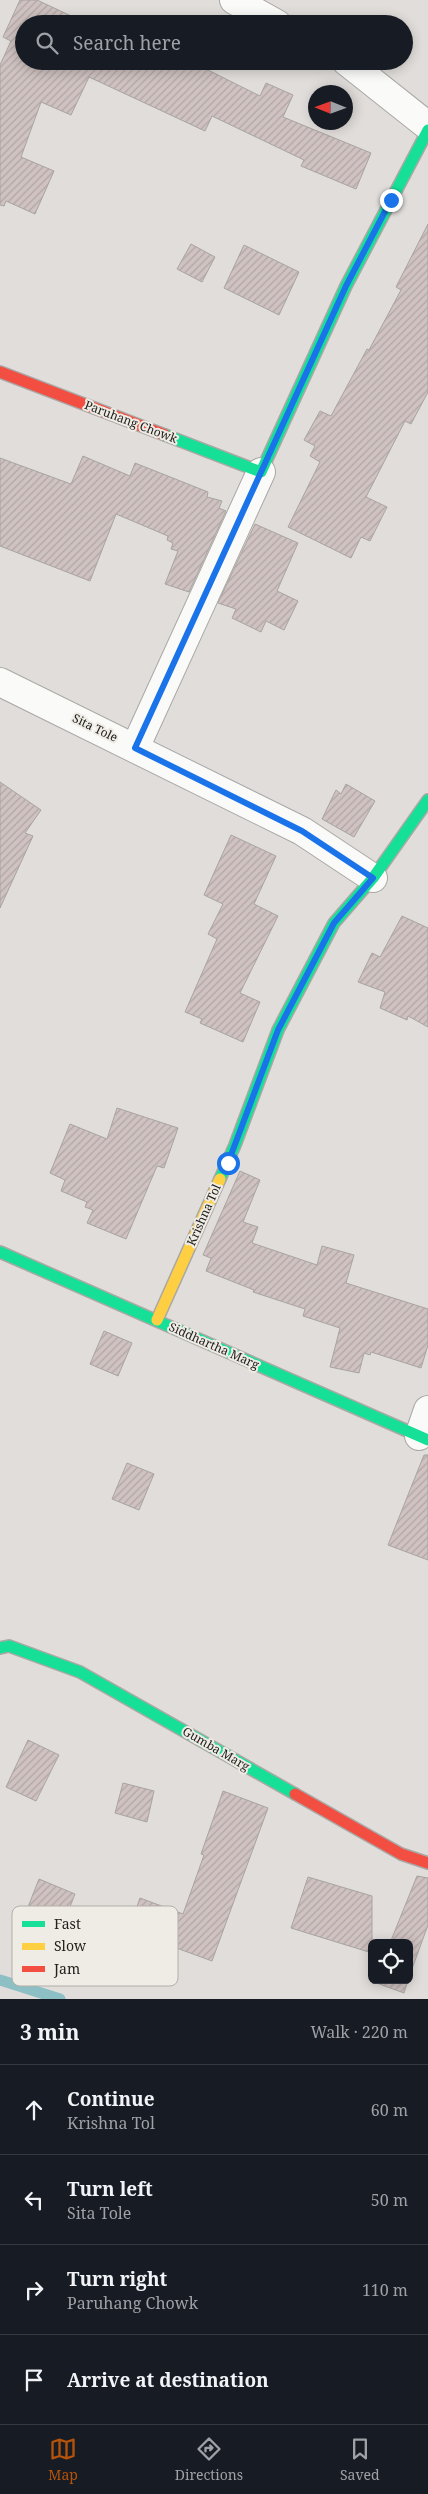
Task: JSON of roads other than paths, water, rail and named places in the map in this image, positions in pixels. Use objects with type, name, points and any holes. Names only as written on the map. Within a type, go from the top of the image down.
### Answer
[{"type":"street","points":[[234,0],[261,15]]},
{"type":"street","points":[[357,70],[428,126]]},
{"type":"street","points":[[135,748],[346,286],[428,130]]},
{"type":"street","name":"Paruhang Chowk","points":[[0,372],[261,472]]},
{"type":"street","name":"Sita Tole","points":[[0,682],[302,831],[373,878]]},
{"type":"street","name":"Krishna Tol","points":[[157,1320],[235,1145],[278,1030],[334,923],[373,878],[428,800]]},
{"type":"street","name":"Siddhartha Marg","points":[[0,1252],[424,1438]]},
{"type":"street","points":[[424,1438],[428,1410]]},
{"type":"street","name":"Gumba Marg","points":[[0,1648],[9,1646],[80,1672],[401,1854],[428,1863]]},
{"type":"waterway","points":[[0,1980],[12,1984]]},
{"type":"waterway","points":[[19,1986],[60,1999]]}]
